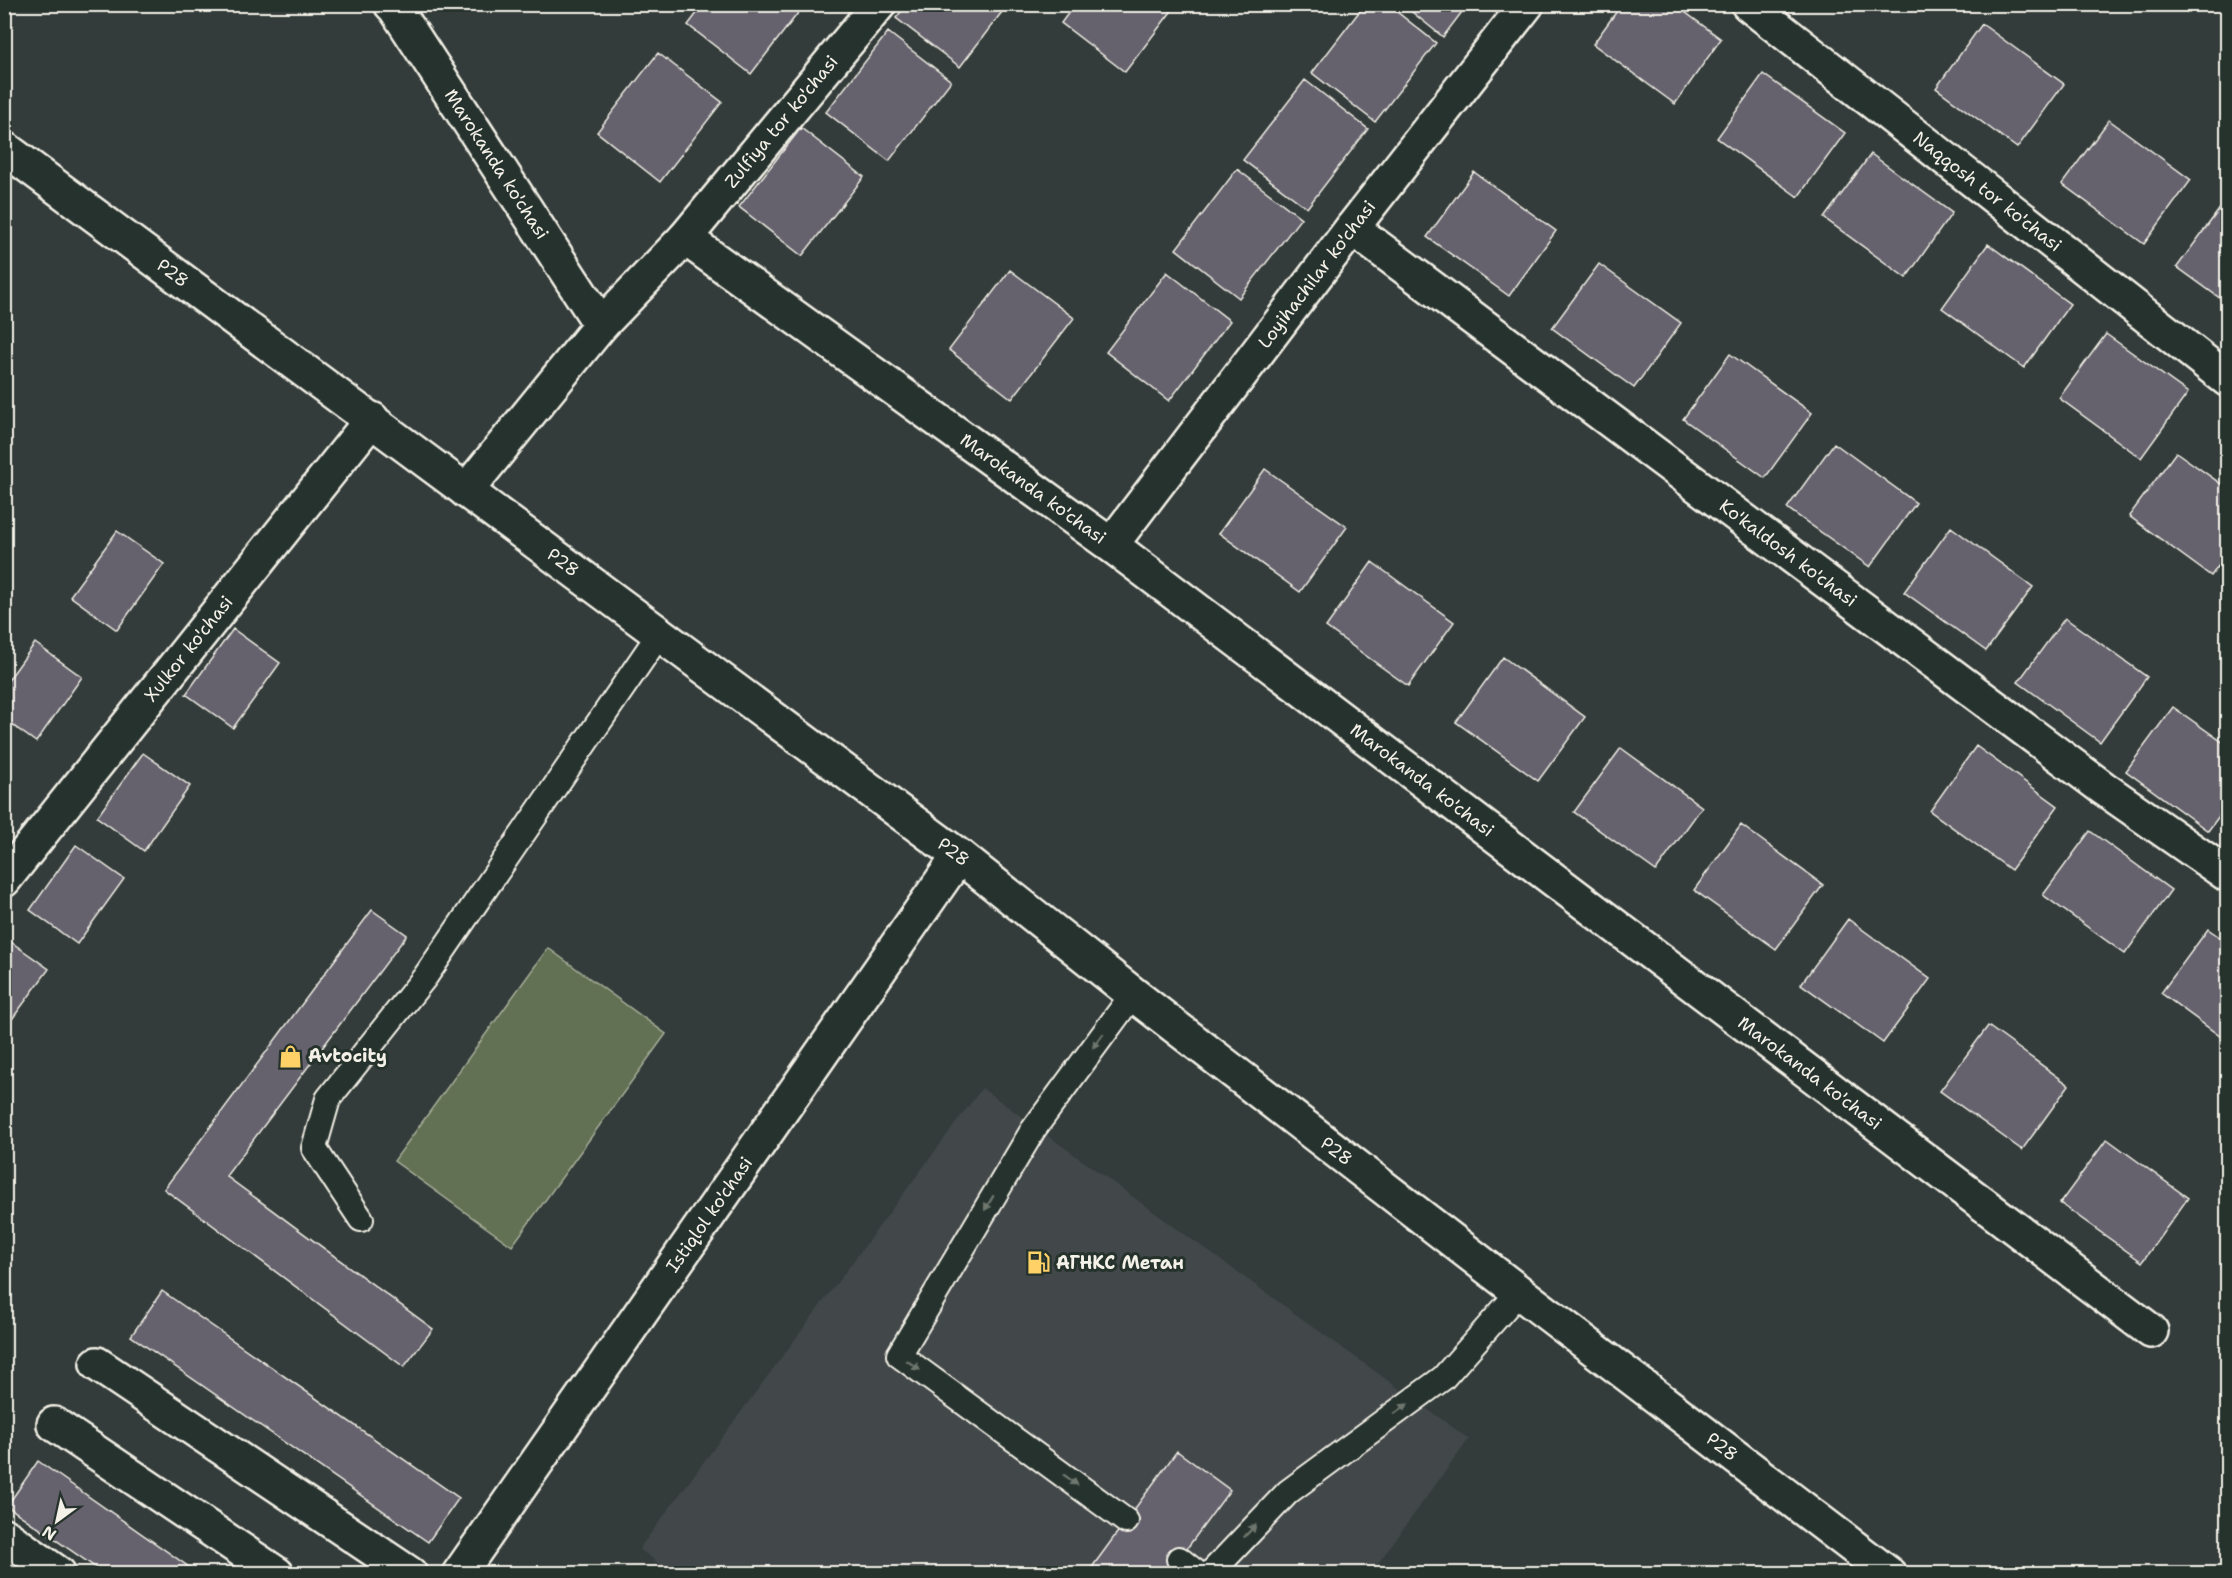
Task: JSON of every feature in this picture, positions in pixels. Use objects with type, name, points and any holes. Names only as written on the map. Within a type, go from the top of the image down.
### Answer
[{"type":"street","name":"Zulfiya tor ko'chasi","points":[[466,491],[601,325],[685,238],[879,4]]},
{"type":"street","name":"Loyihachilar ko'chasi","points":[[1111,545],[1352,228],[1527,4]]},
{"type":"street","name":"Naqqosh tor ko'chasi","points":[[1748,4],[2228,380]]},
{"type":"street","name":"Marokanda ko'chasi","points":[[394,6],[601,325]]},
{"type":"street","name":"Р28","points":[[4,148],[959,856],[1133,994],[1889,1574]]},
{"type":"street","name":"Ko'kaldosh ko'chasi","points":[[1352,228],[2103,788],[2228,875]]},
{"type":"street","name":"Marokanda ko'chasi","points":[[685,238],[1111,545],[2151,1331]]},
{"type":"street","name":"Xulkor ko'chasi","points":[[4,880],[372,420]]},
{"type":"street","name":"Istiqlol ko'chasi","points":[[459,1574],[959,856]]},
{"type":"street","points":[[97,1364],[410,1574]]},
{"type":"street","points":[[54,1424],[277,1574]]},
{"type":"street","points":[[4,1535],[59,1574]]},
{"type":"lane","points":[[361,1219],[314,1148],[328,1099],[425,977],[660,633]]},
{"type":"lane","points":[[1126,1521],[899,1355],[1033,1130],[1133,994]]},
{"type":"lane","points":[[1210,1574],[1288,1492],[1443,1378],[1519,1292]]},
{"type":"lane","points":[[1179,1559],[1198,1574]]},
{"type":"shaded area","name":"АГНКС Метан","points":[[982,1088],[1469,1439],[1371,1573],[673,1574],[639,1549]]},
{"type":"green space","points":[[548,948],[666,1034],[512,1246],[394,1161]]},
{"type":"building","points":[[704,4],[805,4],[751,74],[688,25]]},
{"type":"building","points":[[907,4],[1008,4],[960,67],[896,18]]},
{"type":"building","points":[[1075,4],[1177,4],[1125,72],[1061,23]]},
{"type":"building","points":[[1365,4],[1387,4],[1436,43],[1375,122],[1312,73]]},
{"type":"building","points":[[1402,4],[1468,4],[1443,37]]},
{"type":"building","points":[[1622,4],[1674,4],[1721,39],[1675,104],[1593,44]]},
{"type":"building","points":[[2213,4],[2228,4],[2228,15]]},
{"type":"building","points":[[1982,24],[2064,84],[2017,148],[1936,88]]},
{"type":"building","points":[[888,32],[951,81],[889,161],[826,112]]},
{"type":"building","points":[[658,53],[722,102],[660,182],[597,132]]},
{"type":"building","points":[[1763,74],[1845,133],[1798,197],[1717,138]]},
{"type":"building","points":[[1305,80],[1368,129],[1307,208],[1243,160]]},
{"type":"building","points":[[2109,120],[2191,180],[2144,244],[2062,184]]},
{"type":"building","points":[[801,128],[864,177],[802,256],[739,207]]},
{"type":"building","points":[[1871,154],[1952,213],[1906,278],[1824,218]]},
{"type":"building","points":[[1237,169],[1301,218],[1239,298],[1176,249]]},
{"type":"building","points":[[1474,172],[1556,231],[1509,296],[1427,237]]},
{"type":"building","points":[[2224,203],[2228,205],[2228,304],[2177,267]]},
{"type":"building","points":[[1988,244],[2070,304],[2024,368],[1942,308]]},
{"type":"building","points":[[1599,264],[1681,323],[1634,388],[1552,328]]},
{"type":"building","points":[[1010,270],[1074,318],[1012,399],[949,350]]},
{"type":"building","points":[[1167,272],[1230,321],[1169,401],[1106,352]]},
{"type":"building","points":[[2106,334],[2188,393],[2141,458],[2059,398]]},
{"type":"building","points":[[1730,354],[1812,413],[1765,478],[1683,419]]},
{"type":"building","points":[[1834,443],[1916,503],[1870,567],[1787,508]]},
{"type":"building","points":[[2176,452],[2228,489],[2228,553],[2211,576],[2129,516]]},
{"type":"building","points":[[1265,469],[1347,527],[1300,592],[1219,533]]},
{"type":"building","points":[[1951,527],[2033,587],[1986,651],[1904,592]]},
{"type":"building","points":[[117,531],[164,564],[117,630],[70,596]]},
{"type":"building","points":[[1372,562],[1454,622],[1408,686],[1326,627]]},
{"type":"building","points":[[2065,618],[2147,677],[2100,742],[2018,682]]},
{"type":"building","points":[[233,629],[280,663],[233,728],[186,694]]},
{"type":"building","points":[[35,643],[82,677],[36,742],[4,719],[4,686]]},
{"type":"building","points":[[1503,657],[1585,717],[1538,781],[1456,722]]},
{"type":"building","points":[[2173,707],[2228,746],[2228,804],[2208,831],[2126,771]]},
{"type":"building","points":[[1976,746],[2058,806],[2011,870],[1930,811]]},
{"type":"building","points":[[1621,748],[1702,807],[1656,871],[1574,812]]},
{"type":"building","points":[[143,753],[190,786],[144,851],[97,817]]},
{"type":"building","points":[[1741,825],[1823,885],[1776,949],[1694,890]]},
{"type":"building","points":[[2090,831],[2171,890],[2125,954],[2043,895]]},
{"type":"building","points":[[76,845],[124,879],[77,944],[30,910]]},
{"type":"building","name":"Avtocity","points":[[372,910],[407,935],[226,1176],[433,1329],[404,1367],[164,1189]]},
{"type":"building","points":[[1848,919],[1930,979],[1883,1043],[1801,984]]},
{"type":"building","points":[[2208,929],[2228,943],[2228,1042],[2161,993]]},
{"type":"building","points":[[4,937],[49,969],[4,1030]]},
{"type":"building","points":[[1988,1026],[2069,1085],[2022,1150],[1940,1091]]},
{"type":"building","points":[[2107,1139],[2188,1198],[2142,1262],[2060,1203]]},
{"type":"building","points":[[162,1291],[459,1498],[428,1542],[131,1336]]},
{"type":"building","points":[[1177,1451],[1230,1490],[1168,1574],[1087,1574]]},
{"type":"building","points":[[38,1461],[199,1574],[105,1574],[7,1506]]},
{"type":"place","name":"Avtocity","points":[[290,1056]]},
{"type":"place","name":"АГНКС Метан","points":[[1038,1263]]}]
